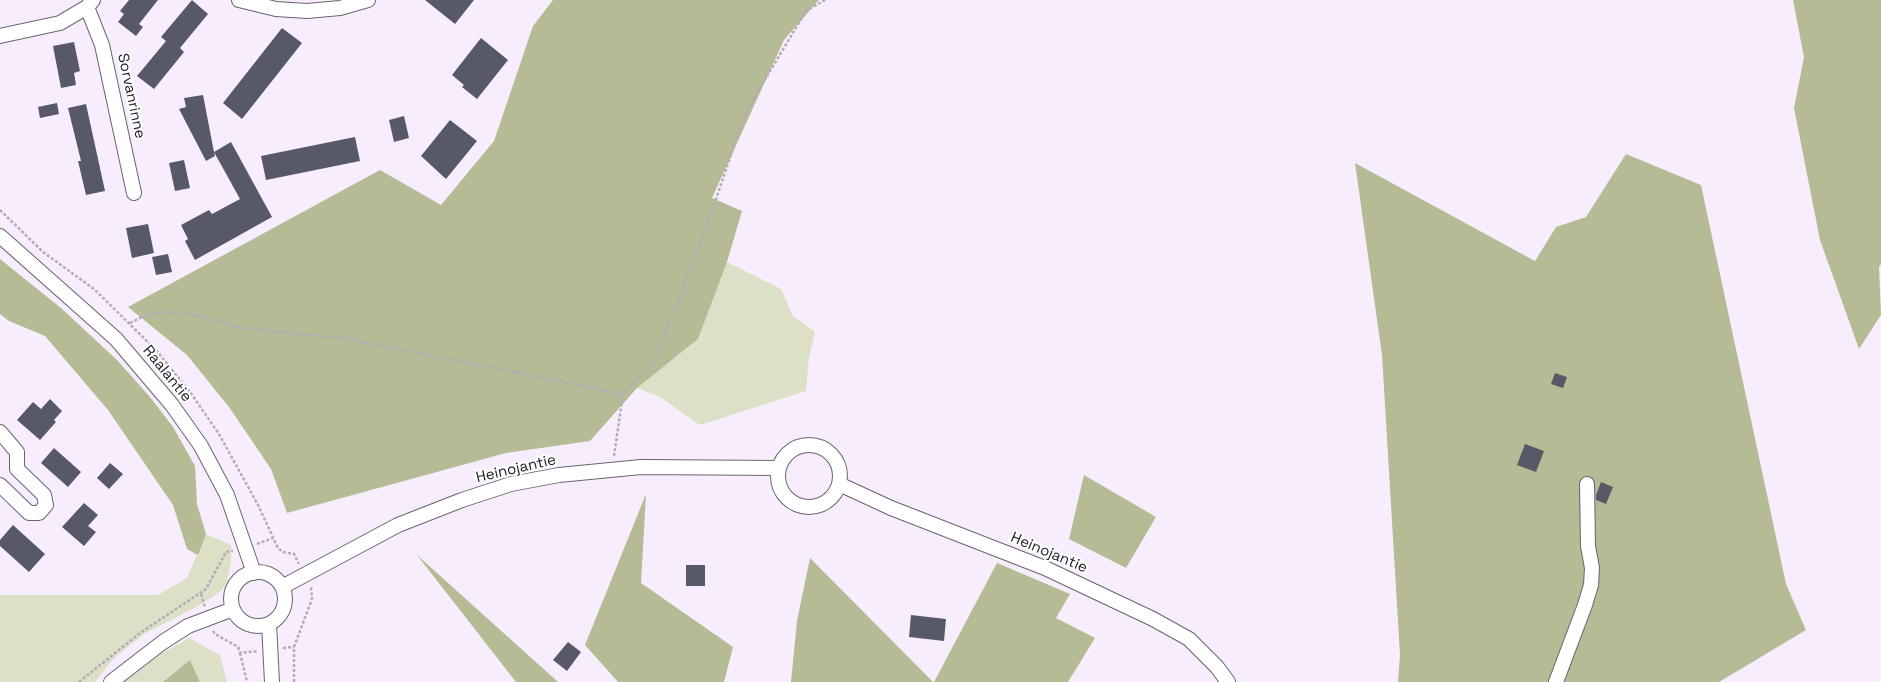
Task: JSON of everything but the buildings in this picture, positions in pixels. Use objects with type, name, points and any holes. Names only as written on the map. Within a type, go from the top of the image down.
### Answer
[{"type":"street","points":[[239,0],[276,9],[307,11],[340,8],[368,0]]},
{"type":"street","points":[[0,36],[60,23],[90,4]]},
{"type":"street","name":"Sorvanrinne","points":[[90,4],[102,45],[134,193]]},
{"type":"street","name":"Raalantie","points":[[0,236],[116,339],[172,405],[201,446],[227,495],[254,573]]},
{"type":"street","points":[[0,434],[0,432],[17,452],[17,469],[44,495],[46,504],[39,514],[29,513],[0,484]]},
{"type":"street","points":[[804,445],[815,445],[832,455],[838,464],[840,474],[839,484],[835,493],[819,506],[799,506],[790,501],[783,494],[778,484],[779,468],[786,455],[794,448],[804,445]]},
{"type":"street","name":"Heinojantie","points":[[282,587],[398,525],[462,500],[511,484],[559,475],[642,467],[779,468]]},
{"type":"street","name":"Heinojantie","points":[[839,484],[891,508],[1045,568],[1153,619],[1189,639],[1217,667],[1228,682]]},
{"type":"street","points":[[1556,682],[1591,585],[1592,568],[1588,546],[1588,484]]},
{"type":"street","points":[[254,573],[264,573],[271,576],[282,587],[284,594],[283,608],[280,614],[269,624],[260,626],[243,622],[233,609],[231,599],[236,584],[241,578],[254,573]]},
{"type":"street","points":[[111,682],[163,642],[188,626],[233,609]]},
{"type":"street","points":[[269,624],[272,682]]},
{"type":"path","points":[[612,469],[623,394],[654,361],[705,232],[745,113],[806,11],[825,0]]},
{"type":"path","points":[[130,323],[142,317],[157,313],[182,312],[243,328],[349,339],[623,394]]},
{"type":"path","points":[[79,682],[140,633],[201,594],[206,589],[226,552],[246,548],[273,538]]},
{"type":"path","points":[[201,594],[215,634],[238,647],[247,682]]},
{"type":"path","points":[[240,653],[294,646],[294,682]]},
{"type":"green space","points":[[553,0],[819,0],[784,40],[712,198],[742,211],[727,262],[698,339],[637,388],[590,441],[506,453],[287,513],[271,469],[229,407],[187,355],[128,307],[380,170],[441,205],[494,141],[533,26]]},
{"type":"green space","points":[[1793,0],[1881,0],[1881,264],[1879,267],[1881,315],[1859,349],[1820,240],[1794,108],[1804,57]]},
{"type":"green space","points":[[1626,154],[1701,185],[1786,584],[1806,630],[1719,682],[1398,682],[1400,655],[1382,355],[1355,163],[1535,261],[1556,227],[1586,217]]},
{"type":"green space","points":[[0,259],[61,308],[117,360],[150,397],[173,427],[195,466],[197,504],[206,534],[198,555],[187,549],[173,505],[108,410],[45,336],[9,321],[0,314]]},
{"type":"green space","points":[[727,262],[781,289],[793,316],[815,332],[809,357],[806,391],[700,425],[660,397],[637,388],[698,339]]},
{"type":"green space","points":[[1084,475],[1156,517],[1126,568],[1069,539]]},
{"type":"green space","points":[[646,494],[641,583],[733,647],[724,682],[618,682],[585,645]]},
{"type":"green space","points":[[206,534],[231,545],[231,563],[227,581],[221,591],[200,605],[144,634],[114,658],[95,682],[0,682],[0,595],[158,595],[187,578]]},
{"type":"green space","points":[[417,555],[558,682],[516,682]]},
{"type":"green space","points":[[810,558],[933,682],[791,682],[797,621]]},
{"type":"green space","points":[[997,563],[1070,594],[1056,618],[1095,638],[1068,682],[934,682]]},
{"type":"green space","points":[[189,638],[220,655],[227,682],[200,682],[190,660],[163,682],[124,682],[161,654]]},
{"type":"green space","points":[[190,660],[200,682],[163,682]]}]
